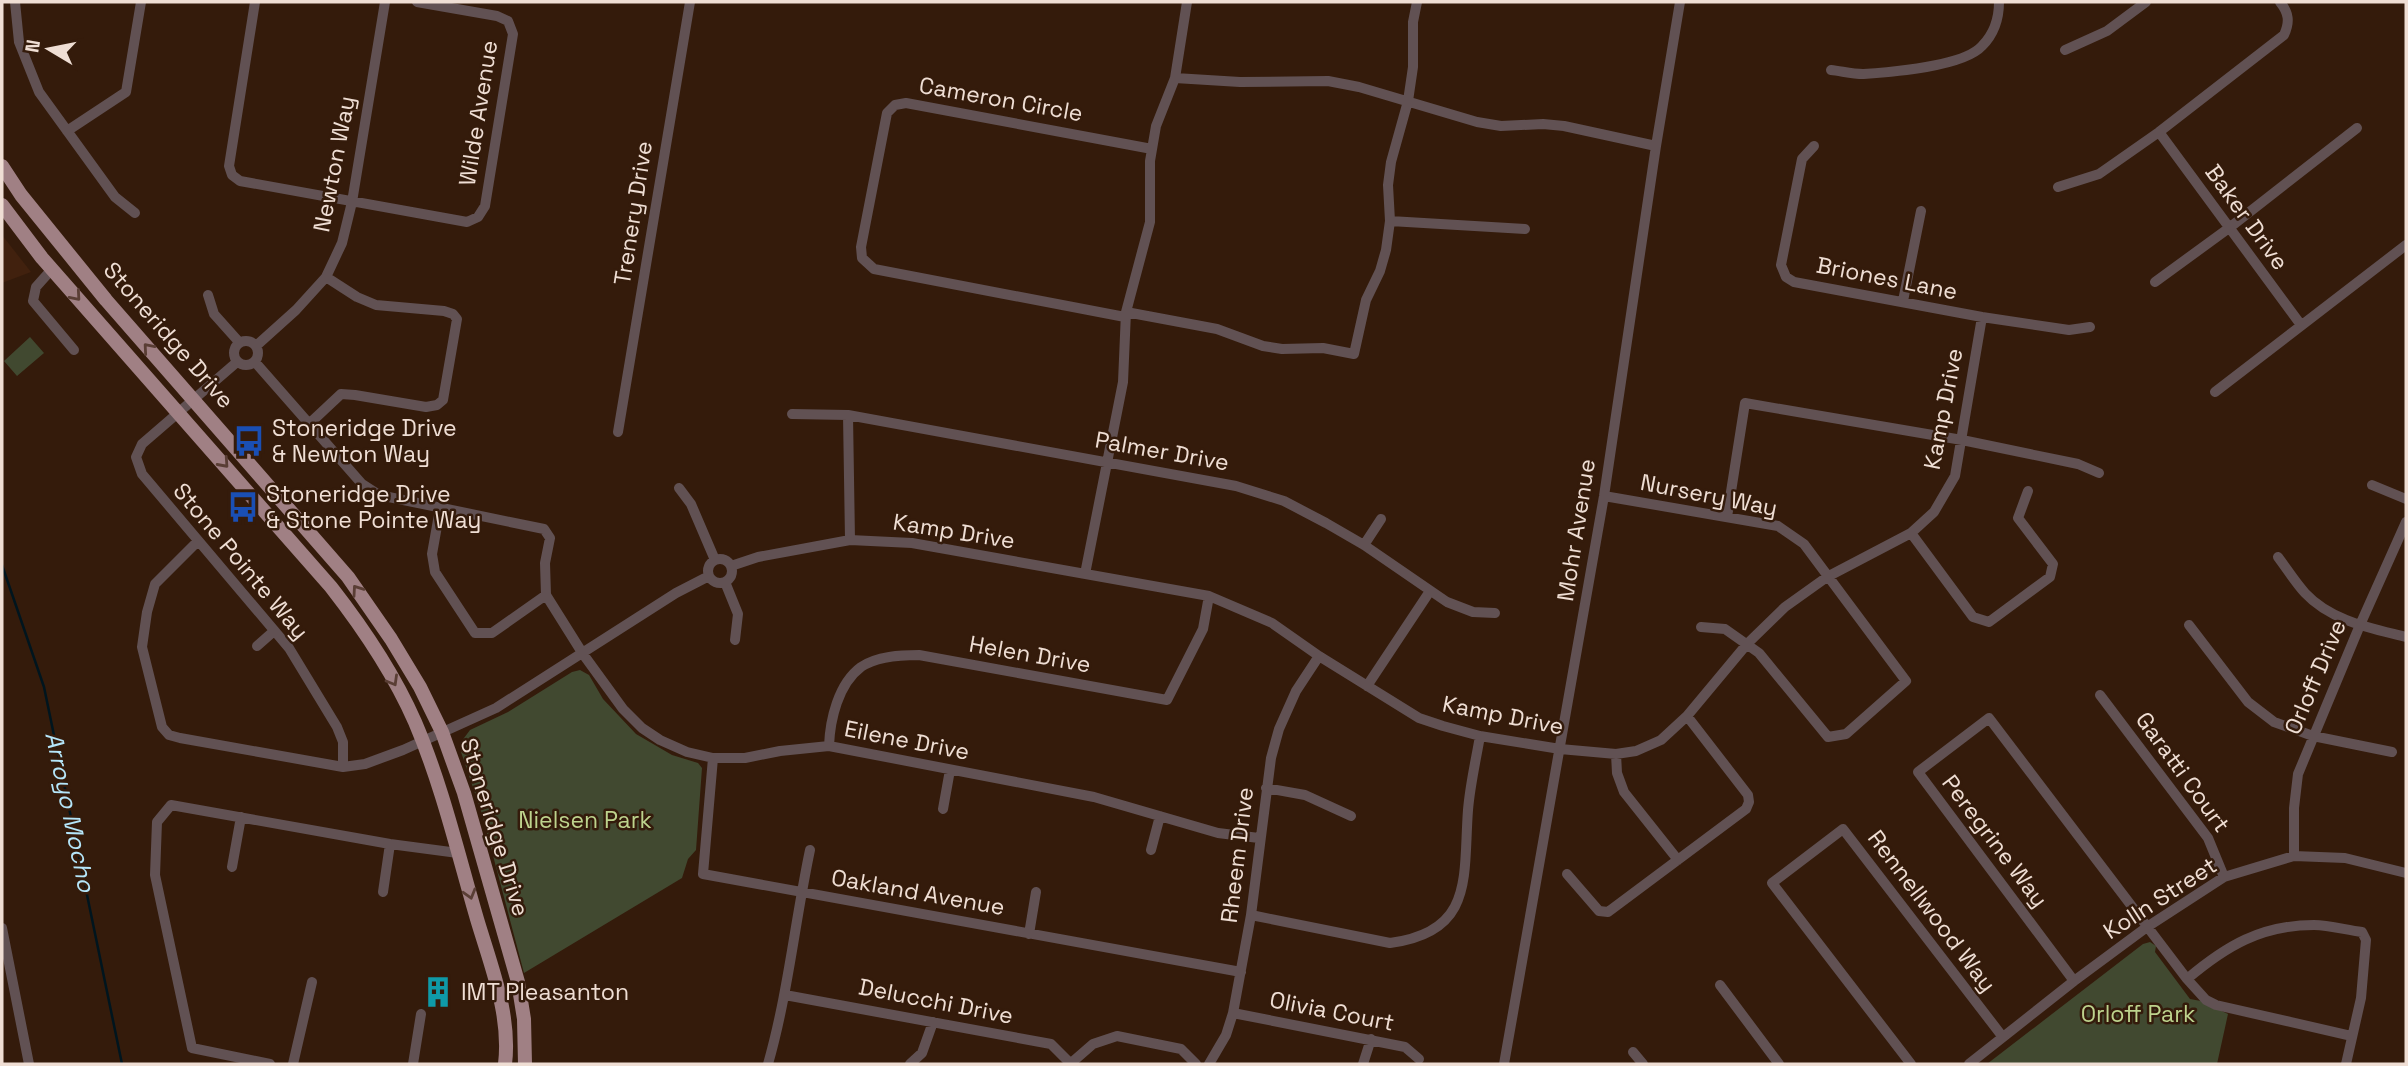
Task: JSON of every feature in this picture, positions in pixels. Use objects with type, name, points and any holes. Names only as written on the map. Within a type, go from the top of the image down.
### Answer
[{"type":"main road","name":"Stoneridge Drive","points":[[2,166],[50,231],[348,577],[420,687],[442,732],[464,793],[518,982],[524,1019],[525,1064]]},
{"type":"main road","name":"Stoneridge Drive","points":[[2,205],[52,269],[252,495],[359,622],[401,694],[422,740],[445,807],[502,1003],[505,1064]]},
{"type":"street","points":[[15,2],[19,42],[39,92],[115,197],[135,213]]},
{"type":"street","points":[[67,131],[126,92],[141,2]]},
{"type":"street","points":[[255,2],[229,166],[232,176],[240,181],[352,202]]},
{"type":"street","name":"Newton Way","points":[[256,345],[296,310],[326,277],[342,243],[352,202],[385,2]]},
{"type":"street","name":"Wilde Avenue","points":[[352,202],[467,222],[478,217],[485,206],[513,34],[508,21],[497,16],[416,2]]},
{"type":"street","name":"Trenery Drive","points":[[618,432],[690,2]]},
{"type":"street","points":[[1085,574],[1123,382],[1126,314],[1150,222],[1152,149],[1156,127],[1175,78],[1187,2]]},
{"type":"street","points":[[1126,314],[1217,329],[1263,346],[1323,348],[1354,355],[1366,300],[1380,271],[1386,250],[1390,221],[1388,185],[1391,162],[1408,101],[1413,67],[1413,22],[1417,2]]},
{"type":"street","name":"Mohr Avenue","points":[[1504,1064],[1604,496],[1680,2]]},
{"type":"street","points":[[1830,70],[1860,74],[1942,64],[1966,58],[1982,46],[1996,25],[1999,2]]},
{"type":"street","points":[[2066,50],[2107,31],[2146,2]]},
{"type":"street","points":[[2058,187],[2099,174],[2159,132],[2284,34],[2289,23],[2286,8],[2280,2]]},
{"type":"street","points":[[1175,78],[1240,82],[1328,81],[1359,87],[1477,122],[1501,126],[1564,126],[1656,146]]},
{"type":"street","name":"Cameron Circle","points":[[1126,314],[874,269],[863,258],[861,247],[887,113],[895,105],[906,103],[1152,149]]},
{"type":"street","points":[[2155,282],[2229,229],[2357,128]]},
{"type":"street","name":"Baker Drive","points":[[2159,132],[2301,325]]},
{"type":"street","name":"Briones Lane","points":[[1814,146],[1802,159],[1781,265],[1786,277],[1794,282],[1982,317],[2069,330],[2090,327]]},
{"type":"street","points":[[1903,302],[1921,211]]},
{"type":"street","points":[[1390,221],[1525,229]]},
{"type":"street","points":[[2215,392],[2406,245]]},
{"type":"street","points":[[52,269],[36,287],[33,301],[74,350]]},
{"type":"street","points":[[309,424],[341,394],[355,394],[426,407],[437,405],[443,400],[457,319],[453,314],[444,311],[376,305],[357,297],[326,277]]},
{"type":"street","points":[[208,295],[214,314],[239,342]]},
{"type":"street","name":"Kamp Drive","points":[[731,566],[758,557],[850,540],[912,542],[1209,596],[1272,623],[1319,656],[1419,718],[1480,736],[1560,749],[1616,754],[1636,751],[1661,740],[1687,716],[1747,644],[1785,607],[1828,578],[1911,533],[1934,512],[1955,476],[1982,317]]},
{"type":"street","points":[[248,340],[256,345],[258,354],[255,362],[246,365],[237,362],[233,352],[239,342],[248,340]]},
{"type":"street","points":[[193,400],[237,362]]},
{"type":"street","points":[[255,362],[362,484],[379,495],[544,529],[550,538],[545,563],[546,595],[492,633],[475,633],[435,572],[432,554],[440,509]]},
{"type":"street","name":"Stone Pointe Way","points":[[193,400],[142,444],[136,457],[142,474],[289,648],[337,727],[343,742],[343,767]]},
{"type":"street","points":[[1727,517],[1745,403],[1962,440],[2078,464],[2099,473]]},
{"type":"street","name":"Palmer Drive","points":[[792,414],[848,415],[1236,486],[1272,497],[1326,523],[1364,545],[1447,602],[1473,611],[1495,612]]},
{"type":"street","points":[[848,415],[850,540]]},
{"type":"street","points":[[2372,485],[2406,499]]},
{"type":"street","points":[[679,488],[691,504],[715,560]]},
{"type":"street","points":[[1911,533],[1973,617],[1989,622],[2050,577],[2053,565],[2018,518],[2028,491]]},
{"type":"street","name":"Nursery Way","points":[[1604,496],[1777,526],[1804,544],[1906,681],[1846,734],[1828,737],[1759,653],[1747,644]]},
{"type":"street","points":[[1364,545],[1381,519]]},
{"type":"street","name":"Orloff Drive","points":[[2294,856],[2294,808],[2298,774],[2406,522]]},
{"type":"street","points":[[197,542],[155,584],[147,612],[142,647],[162,727],[169,735],[180,738],[343,767],[382,758],[496,708],[676,593],[709,576]]},
{"type":"street","points":[[2278,557],[2304,592],[2323,609],[2360,625],[2406,637]]},
{"type":"street","points":[[715,560],[724,560],[731,566],[732,576],[725,582],[716,582],[709,576],[709,567],[715,560]]},
{"type":"street","points":[[725,582],[738,614],[735,640]]},
{"type":"street","points":[[1367,686],[1430,591]]},
{"type":"street","name":"Eilene Drive","points":[[546,595],[583,654],[623,709],[642,728],[660,740],[687,752],[713,758],[745,758],[829,746],[1094,797],[1218,833],[1259,838]]},
{"type":"street","name":"Helen Drive","points":[[829,746],[834,712],[846,685],[862,667],[896,654],[919,655],[1167,700],[1203,629],[1209,596]]},
{"type":"street","points":[[2189,625],[2248,702],[2274,722],[2313,737],[2392,752]]},
{"type":"street","points":[[1701,627],[1725,629],[1747,644]]},
{"type":"street","points":[[257,646],[274,631]]},
{"type":"street","name":"Rheem Drive","points":[[1209,1064],[1226,1035],[1233,1013],[1251,915],[1266,788],[1279,729],[1296,691],[1319,656]]},
{"type":"street","name":"Garatti Court","points":[[2100,695],[2208,838],[2224,877]]},
{"type":"street","points":[[1567,874],[1599,911],[1608,912],[1746,808],[1748,795],[1687,716]]},
{"type":"street","name":"Peregrine Way","points":[[2074,981],[1918,772],[1989,718],[2147,928]]},
{"type":"street","points":[[1251,915],[1390,943],[1408,941],[1437,930],[1448,917],[1463,887],[1467,863],[1468,810],[1480,736]]},
{"type":"street","points":[[1616,754],[1624,792],[1678,860]]},
{"type":"street","name":"Oakland Avenue","points":[[713,758],[703,874],[1241,972]]},
{"type":"street","points":[[943,809],[950,770]]},
{"type":"street","points":[[1266,788],[1305,795],[1351,816]]},
{"type":"street","points":[[270,1064],[192,1048],[155,875],[157,822],[171,805],[390,844],[458,853]]},
{"type":"street","points":[[232,867],[241,817]]},
{"type":"street","points":[[1151,850],[1160,817]]},
{"type":"street","name":"Rennellwood Way","points":[[1911,1064],[1772,883],[1843,829],[2001,1037]]},
{"type":"street","points":[[383,892],[390,844]]},
{"type":"street","points":[[768,1064],[785,995],[810,850]]},
{"type":"street","name":"Kolln Street","points":[[1969,1064],[2074,981],[2224,877],[2294,856],[2345,858],[2406,873]]},
{"type":"street","points":[[1029,934],[1037,892]]},
{"type":"street","points":[[2187,979],[2218,953],[2242,940],[2282,928],[2315,925],[2362,932],[2366,940],[2361,998],[2346,1064]]},
{"type":"street","points":[[2,928],[29,1064]]},
{"type":"street","points":[[2147,928],[2206,1000],[2217,1005],[2352,1036]]},
{"type":"street","points":[[293,1064],[312,982]]},
{"type":"street","points":[[1720,985],[1779,1064]]},
{"type":"street","name":"Delucchi Drive","points":[[785,995],[1051,1044],[1070,1064]]},
{"type":"street","name":"Olivia Court","points":[[1233,1013],[1405,1046],[1419,1059]]},
{"type":"street","points":[[412,1064],[421,1014]]},
{"type":"street","points":[[910,1064],[922,1053],[933,1022]]},
{"type":"street","points":[[1070,1064],[1093,1044],[1117,1036],[1181,1049],[1196,1064]]},
{"type":"street","points":[[1363,1064],[1371,1039]]},
{"type":"street","points":[[1633,1052],[1643,1064]]},
{"type":"shaded area","points":[[2,235],[31,272],[2,283]]},
{"type":"green space","points":[[30,337],[44,353],[17,376],[4,361]]},
{"type":"green space","name":"Nielsen Park","points":[[580,670],[589,675],[603,699],[636,734],[672,755],[698,763],[702,768],[696,850],[688,859],[682,878],[524,973],[482,814],[461,752],[461,742],[470,730],[508,712],[572,672]]},
{"type":"green space","name":"Orloff Park","points":[[2150,942],[2156,946],[2155,952],[2190,999],[2201,1001],[2228,1014],[2217,1064],[1987,1064],[2143,944]]},
{"type":"waterway","name":"Arroyo Mocho","points":[[2,565],[44,687],[122,1064]]},
{"type":"place","name":"Stoneridge Drive & Newton Way","points":[[249,441]]},
{"type":"place","name":"Stoneridge Drive & Stone Pointe Way","points":[[243,507]]},
{"type":"place","name":"IMT Pleasanton","points":[[438,992]]}]
